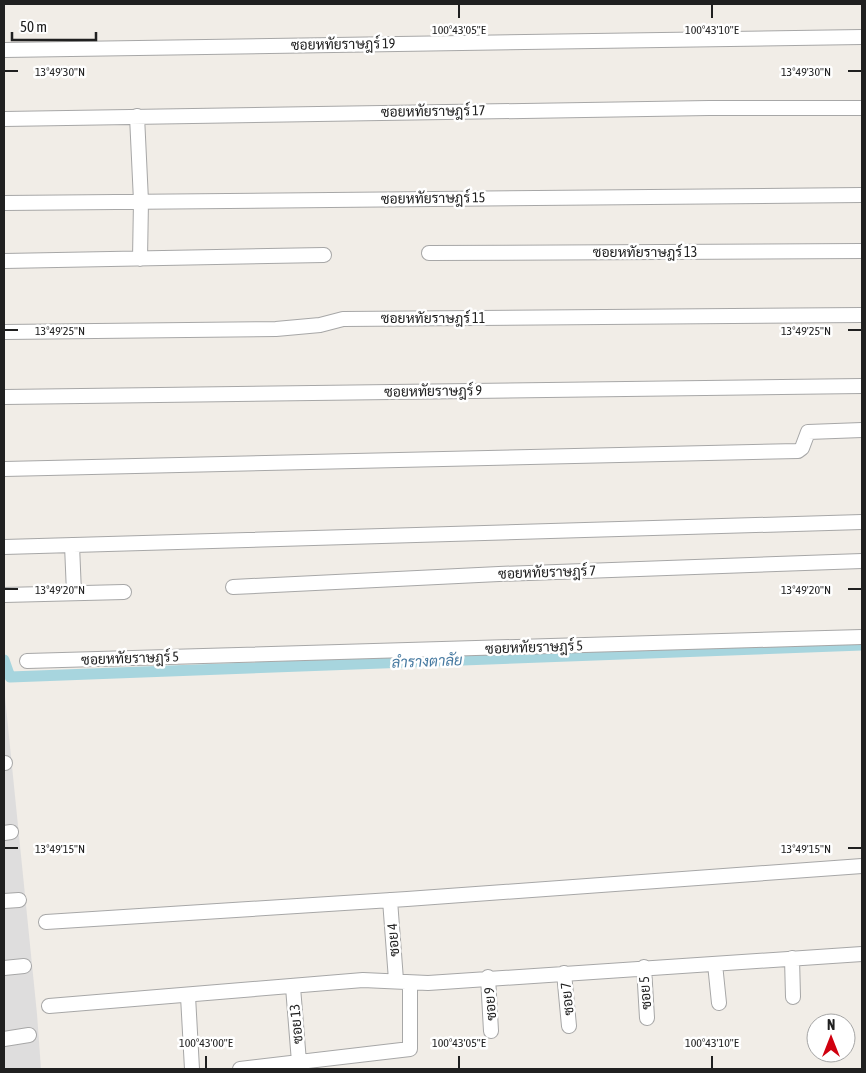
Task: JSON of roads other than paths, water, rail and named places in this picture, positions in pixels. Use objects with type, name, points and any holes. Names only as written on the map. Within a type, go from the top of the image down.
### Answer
[{"type":"street","name":"ซอยหทัยราษฎร์ 19","points":[[4,50],[862,36]]},
{"type":"street","name":"ซอยหทัยราษฎร์ 17","points":[[4,119],[709,108],[862,108]]},
{"type":"street","points":[[136,116],[141,201],[140,259]]},
{"type":"street","name":"ซอยหทัยราษฎร์ 15","points":[[4,203],[862,195]]},
{"type":"street","name":"ซอยหทัยราษฎร์ 13","points":[[429,253],[862,251]]},
{"type":"street","points":[[4,260],[324,255]]},
{"type":"street","name":"ซอยหทัยราษฎร์ 11","points":[[4,332],[276,329],[320,325],[343,319],[862,315]]},
{"type":"street","name":"ซอยหทัยราษฎร์ 9","points":[[4,397],[862,386]]},
{"type":"street","points":[[4,469],[798,451],[802,448],[808,432],[862,430]]},
{"type":"street","points":[[4,547],[862,522]]},
{"type":"street","points":[[72,545],[74,593]]},
{"type":"street","name":"ซอยหทัยราษฎร์ 7","points":[[233,586],[489,574],[862,561]]},
{"type":"street","points":[[4,595],[124,592]]},
{"type":"street","name":"ซอยหทัยราษฎร์ 5","points":[[26,661],[862,637]]},
{"type":"street","points":[[46,922],[390,900],[862,866]]},
{"type":"street","points":[[4,901],[19,900]]},
{"type":"street","name":"ซอย 4","points":[[299,1062],[410,1049],[403,981],[390,900]]},
{"type":"street","points":[[49,1006],[188,996],[363,980],[403,981],[488,978],[862,954]]},
{"type":"street","points":[[792,958],[793,997]]},
{"type":"street","points":[[715,964],[719,1003]]},
{"type":"street","points":[[4,968],[24,966]]},
{"type":"street","name":"ซอย 5","points":[[644,967],[647,1018]]},
{"type":"street","name":"ซอย 7","points":[[564,973],[570,1026]]},
{"type":"street","name":"ซอย 9","points":[[488,978],[491,1031]]},
{"type":"street","name":"ซอย 13","points":[[292,987],[299,1062]]},
{"type":"street","points":[[188,996],[192,1069]]},
{"type":"street","points":[[4,1039],[29,1035]]},
{"type":"street","points":[[240,1069],[299,1062]]},
{"type":"waterway","name":"ลำรางตาลัย","points":[[4,660],[10,677],[862,645]]}]
